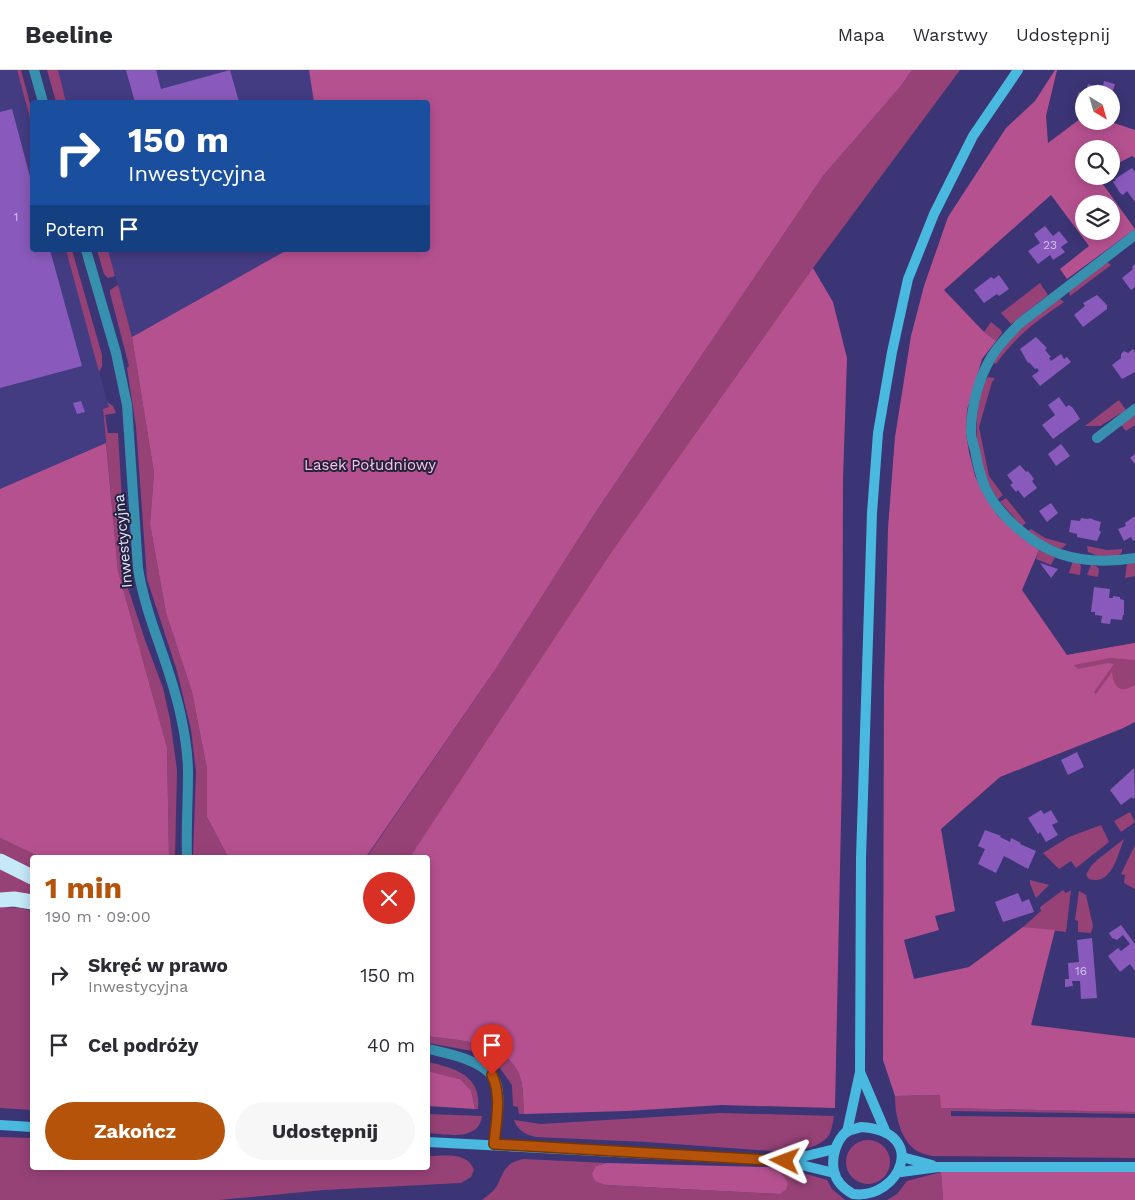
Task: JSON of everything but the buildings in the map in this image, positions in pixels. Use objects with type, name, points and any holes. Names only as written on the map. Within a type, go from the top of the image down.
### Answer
[{"type":"highway","points":[[0,861],[30,876]]},
{"type":"highway","points":[[0,900],[14,899],[30,902]]},
{"type":"main road","points":[[846,1132],[860,1128],[875,1128],[886,1133],[895,1141],[902,1157],[901,1172],[889,1190],[879,1195],[868,1197],[858,1196],[848,1191],[834,1173],[833,1161],[835,1149],[846,1132],[860,1072],[861,858],[872,513],[878,433],[892,352],[908,279],[934,214],[973,136],[1017,72]]},
{"type":"main road","points":[[860,1072],[886,1133]]},
{"type":"main road","points":[[0,1125],[30,1127]]},
{"type":"main road","points":[[430,1142],[785,1161],[834,1173]]},
{"type":"main road","points":[[785,1161],[835,1149]]},
{"type":"main road","points":[[902,1157],[938,1167]]},
{"type":"main road","points":[[901,1172],[938,1167],[1135,1167]]},
{"type":"street","points":[[34,70],[43,100]]},
{"type":"street","points":[[1135,235],[1020,324],[1004,340],[992,356],[981,380],[974,404],[971,433],[985,488],[1010,521],[1028,537],[1060,554],[1080,558],[1114,561],[1135,558]]},
{"type":"street","name":"Inwestycyjna","points":[[87,252],[116,353],[127,405],[141,588],[182,718],[188,772],[187,855]]},
{"type":"street","points":[[1097,438],[1135,409]]},
{"type":"street","points":[[430,1050],[454,1055],[478,1064],[492,1075],[497,1085],[498,1100],[494,1144]]},
{"type":"shaded area","points":[[0,70],[17,70],[30,119],[30,252],[67,252],[109,408],[103,409],[106,443],[0,489]]},
{"type":"shaded area","points":[[17,70],[21,70],[30,104],[30,119]]},
{"type":"shaded area","points":[[47,70],[58,70],[66,100],[55,100]]},
{"type":"shaded area","points":[[57,70],[312,70],[317,100],[65,100]]},
{"type":"shaded area","points":[[912,70],[960,70],[813,268],[411,855],[368,855],[497,667],[595,513],[823,176],[900,87]]},
{"type":"shaded area","points":[[67,252],[73,252],[102,355],[102,366],[99,372]]},
{"type":"shaded area","points":[[98,252],[109,252],[115,276],[108,278],[104,274]]},
{"type":"shaded area","points":[[109,252],[283,252],[132,337]]},
{"type":"shaded area","points":[[1107,262],[1111,265],[1070,296],[1069,291]]},
{"type":"shaded area","points":[[1040,283],[1048,295],[1011,324],[1001,313]]},
{"type":"shaded area","points":[[118,285],[132,337],[154,473],[150,524],[166,613],[192,692],[207,769],[207,817],[227,855],[193,855],[196,771],[191,730],[177,671],[147,579],[136,427],[127,368],[129,366],[110,290]]},
{"type":"shaded area","points":[[1059,298],[1064,302],[1027,330],[1011,345],[996,364],[992,362],[998,352],[1014,335],[1031,319]]},
{"type":"shaded area","points":[[991,322],[1002,333],[996,341],[984,332]]},
{"type":"shaded area","points":[[988,377],[995,378],[992,382],[979,427],[989,476],[1003,495],[998,499],[986,477],[977,440],[979,399],[983,385]]},
{"type":"shaded area","points":[[1119,400],[1126,410],[1100,426],[1085,426]]},
{"type":"shaded area","points":[[107,402],[113,406],[116,413],[105,415],[108,433],[118,433],[127,585],[163,688],[170,719],[177,770],[175,855],[169,855],[167,747],[118,571],[103,409],[109,407]]},
{"type":"shaded area","points":[[1135,415],[1135,425],[1126,431],[1121,425]]},
{"type":"shaded area","points":[[1006,498],[1026,523],[1022,526],[1000,502]]},
{"type":"shaded area","points":[[1031,529],[1045,538],[1067,544],[1061,549],[1039,540],[1028,531]]},
{"type":"shaded area","points":[[1087,546],[1107,550],[1122,549],[1122,552],[1118,556],[1098,556],[1088,552]]},
{"type":"shaded area","points":[[1039,550],[1055,557],[1051,565],[1036,559]]},
{"type":"shaded area","points":[[1073,561],[1081,566],[1080,575],[1069,573]]},
{"type":"shaded area","points":[[1135,562],[1135,576],[1125,578],[1127,564]]},
{"type":"shaded area","points":[[1091,565],[1099,569],[1098,577],[1087,575]]},
{"type":"shaded area","points":[[1135,643],[1135,722],[1121,729],[1067,655]]},
{"type":"shaded area","points":[[1130,812],[1135,822],[1121,832],[1114,821]]},
{"type":"shaded area","points":[[1101,825],[1109,842],[1076,868],[1071,861],[1059,869],[1043,853],[1069,837]]},
{"type":"shaded area","points":[[0,838],[36,855],[30,855],[30,868],[0,853]]},
{"type":"shaded area","points":[[1124,839],[1116,861],[1108,874],[1097,880],[1089,879],[1086,875],[1091,866]]},
{"type":"shaded area","points":[[1135,845],[1135,889],[1124,883],[1125,875],[1121,874]]},
{"type":"shaded area","points":[[0,869],[30,883],[30,895],[0,894]]},
{"type":"shaded area","points":[[1030,880],[1049,885],[1036,898]]},
{"type":"shaded area","points":[[1063,890],[1066,893],[1071,890],[1066,932],[1023,927],[1041,911],[1040,907]]},
{"type":"shaded area","points":[[1079,891],[1086,895],[1093,926],[1091,933],[1078,932],[1078,921],[1075,920]]},
{"type":"shaded area","points":[[0,908],[21,908],[30,910],[30,1110],[0,1108]]},
{"type":"shaded area","points":[[430,1036],[478,1044],[490,1048],[511,1061],[520,1077],[524,1114],[519,1114],[518,1107],[513,1106],[512,1085],[494,1060],[478,1052],[430,1043]]},
{"type":"shaded area","points":[[430,1063],[456,1071],[471,1081],[476,1088],[478,1109],[475,1109],[471,1090],[460,1079],[430,1072]]},
{"type":"shaded area","points":[[941,1095],[941,1108],[1135,1112],[1135,1114],[951,1111],[951,1116],[1135,1118],[1135,1158],[932,1156],[924,1154],[911,1146],[903,1134],[897,1118],[895,1096]]},
{"type":"shaded area","points":[[721,1113],[834,1116],[829,1135],[820,1143],[809,1148],[786,1152],[646,1142],[536,1137],[522,1132],[514,1120],[541,1124]]},
{"type":"shaded area","points":[[430,1114],[482,1116],[480,1124],[475,1130],[460,1135],[430,1133]]},
{"type":"shaded area","points":[[0,1137],[30,1138],[30,1170],[430,1170],[430,1156],[448,1155],[461,1157],[471,1164],[474,1170],[471,1177],[461,1183],[324,1190],[219,1200],[0,1200]]},
{"type":"shaded area","points":[[868,1140],[880,1144],[886,1150],[890,1162],[886,1174],[880,1180],[868,1184],[856,1180],[850,1174],[846,1162],[850,1150],[856,1144]]},
{"type":"shaded area","points":[[524,1159],[607,1163],[596,1166],[606,1185],[780,1194],[786,1190],[781,1173],[767,1167],[788,1169],[827,1180],[832,1189],[845,1200],[482,1200],[497,1186],[509,1165]]},
{"type":"shaded area","points":[[941,1172],[943,1200],[887,1200],[897,1194],[907,1181]]},
{"type":"green space","name":"Lasek Południowy","points":[[309,70],[912,70],[900,87],[823,176],[595,513],[497,667],[367,855],[227,855],[207,817],[207,769],[192,692],[166,613],[150,524],[154,473],[132,337],[283,252],[430,252],[430,100],[314,100]]},
{"type":"green space","points":[[1055,70],[1057,70],[1046,116],[1048,143],[1075,123],[1075,130],[1120,130],[1120,125],[1135,130],[1135,158],[1132,156],[1120,162],[1120,140],[1075,140],[1075,185],[1103,185],[1111,195],[1075,195],[1075,227],[1051,195],[944,290],[984,332],[996,341],[982,359],[967,410],[966,434],[975,476],[985,497],[998,516],[1022,538],[1039,550],[1022,590],[1067,655],[1135,643],[1135,660],[1110,658],[1074,665],[1078,669],[1108,663],[1114,664],[1094,692],[1096,694],[1112,672],[1114,682],[1119,688],[1125,689],[1135,685],[1135,722],[1000,777],[941,829],[955,911],[935,916],[939,930],[904,940],[914,979],[969,967],[1023,927],[1055,930],[1031,1025],[1135,1038],[1135,1112],[941,1108],[940,1095],[895,1096],[883,1060],[884,685],[888,528],[895,437],[911,336],[924,286],[948,217],[1006,128],[1035,101]]},
{"type":"green space","points":[[1120,208],[1135,229],[1067,279],[1060,269],[1089,246],[1085,240],[1120,240]]},
{"type":"green space","points":[[813,268],[833,302],[847,358],[843,479],[842,772],[835,1108],[721,1105],[627,1111],[524,1114],[520,1077],[511,1061],[490,1048],[478,1044],[430,1036],[430,855],[411,855],[611,553]]},
{"type":"green space","points":[[106,443],[118,571],[167,747],[169,855],[36,855],[0,838],[0,489]]},
{"type":"green space","points":[[430,1072],[460,1079],[471,1090],[475,1109],[430,1106]]},
{"type":"green space","points":[[607,1163],[767,1167],[781,1173],[788,1183],[786,1190],[780,1194],[606,1185],[595,1181],[592,1174],[596,1166]]},
{"type":"green space","points":[[941,1172],[1135,1172],[1135,1200],[943,1200]]},
{"type":"route","points":[[492,1075],[497,1085],[498,1100],[494,1144],[785,1161]]}]
